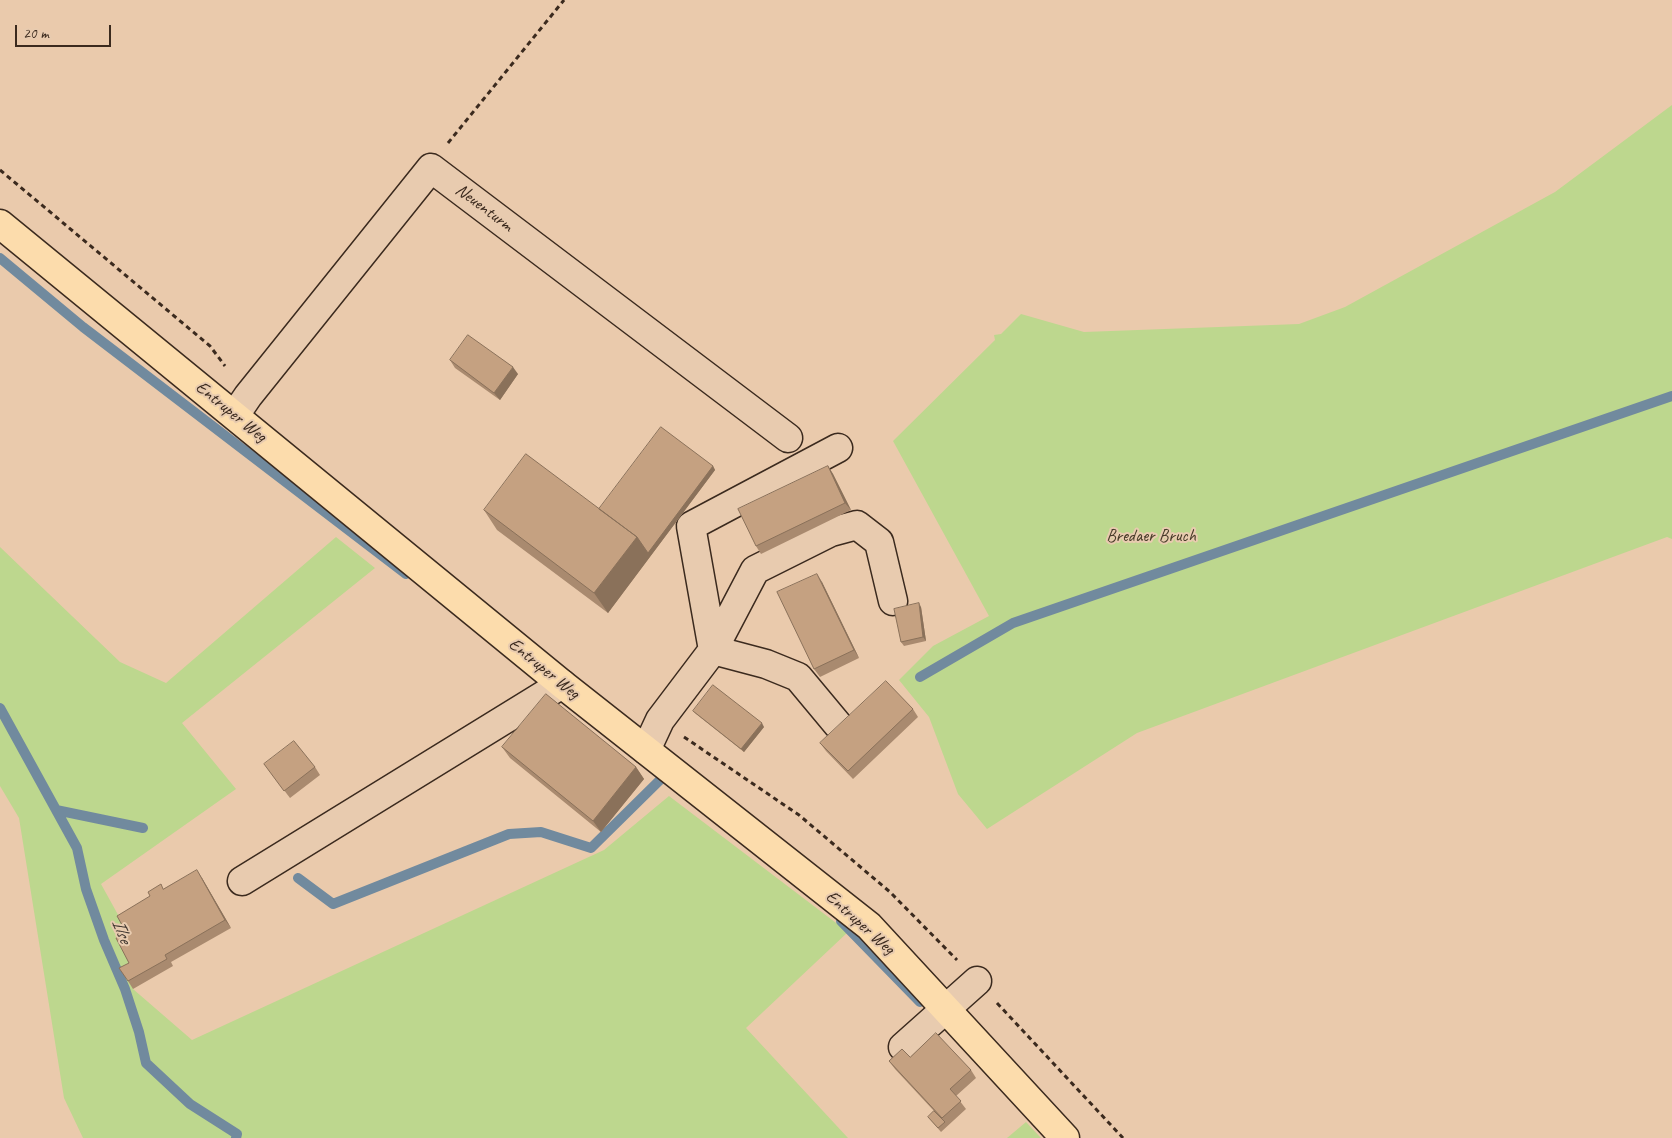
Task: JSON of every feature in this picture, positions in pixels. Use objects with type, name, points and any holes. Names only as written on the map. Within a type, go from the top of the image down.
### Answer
[{"type":"main road","name":"Entruper Weg","points":[[0,224],[242,406],[562,684],[869,926],[1065,1138]]},
{"type":"lane","points":[[242,406],[431,168]]},
{"type":"lane","name":"Neuenturm","points":[[431,168],[788,438]]},
{"type":"lane","points":[[713,650],[691,526],[838,448]]},
{"type":"lane","points":[[646,750],[660,720],[713,650],[755,570],[831,532],[857,525],[879,542],[893,601]]},
{"type":"lane","points":[[713,650],[766,664],[798,677],[838,725]]},
{"type":"lane","points":[[242,880],[562,684]]},
{"type":"lane","points":[[903,1047],[977,981]]},
{"type":"path","points":[[431,168],[454,134],[564,0]]},
{"type":"path","points":[[0,170],[210,346],[237,383],[242,406]]},
{"type":"path","points":[[660,720],[799,815],[890,892],[977,981],[1123,1138]]},
{"type":"green space","name":"Bredaer Bruch","points":[[1672,105],[1672,539],[1667,537],[1137,733],[987,829],[958,794],[929,717],[899,680],[933,646],[989,616],[893,441],[995,340],[994,335],[1001,334],[1021,314],[1084,332],[1299,324],[1345,307],[1555,192]]},
{"type":"green space","points":[[336,537],[375,568],[182,723],[236,789],[101,884],[132,940],[133,989],[192,1040],[604,850],[669,796],[848,932],[746,1028],[848,1138],[83,1138],[64,1098],[19,818],[0,786],[0,547],[120,662],[166,683]]},
{"type":"green space","points":[[1026,1122],[1041,1138],[1007,1138]]},
{"type":"building","points":[[468,335],[513,367],[494,393],[450,360]]},
{"type":"building","points":[[661,427],[713,466],[648,553],[637,537],[599,509]]},
{"type":"building","points":[[526,454],[637,537],[594,593],[484,510]]},
{"type":"building","points":[[828,466],[845,503],[756,546],[738,509]]},
{"type":"building","points":[[817,574],[854,650],[814,669],[777,592]]},
{"type":"building","points":[[919,603],[923,637],[901,642],[894,609]]},
{"type":"building","points":[[886,681],[913,709],[848,771],[820,743]]},
{"type":"building","points":[[713,685],[762,723],[741,749],[693,711]]},
{"type":"building","points":[[546,694],[636,767],[593,821],[502,747]]},
{"type":"building","points":[[294,741],[315,767],[284,791],[264,764]]},
{"type":"building","points":[[197,870],[225,920],[165,955],[167,959],[128,981],[119,968],[129,963],[116,938],[126,932],[117,916],[150,896],[148,892],[161,884],[163,889]]},
{"type":"building","points":[[936,1033],[971,1070],[950,1089],[961,1101],[942,1118],[889,1061],[902,1049],[910,1057]]},
{"type":"building","points":[[934,1111],[945,1122],[938,1128],[928,1117]]},
{"type":"waterway","points":[[0,258],[83,327],[406,574]]},
{"type":"waterway","points":[[920,677],[1013,623],[1672,396]]},
{"type":"waterway","name":"Ilse","points":[[0,708],[77,848],[86,889],[104,940],[125,989],[139,1032],[146,1063],[190,1104],[237,1134],[236,1138]]},
{"type":"waterway","points":[[298,878],[333,904],[509,834],[541,832],[591,848],[662,778]]},
{"type":"waterway","points":[[56,810],[143,828]]},
{"type":"waterway","points":[[841,921],[920,1002]]}]
